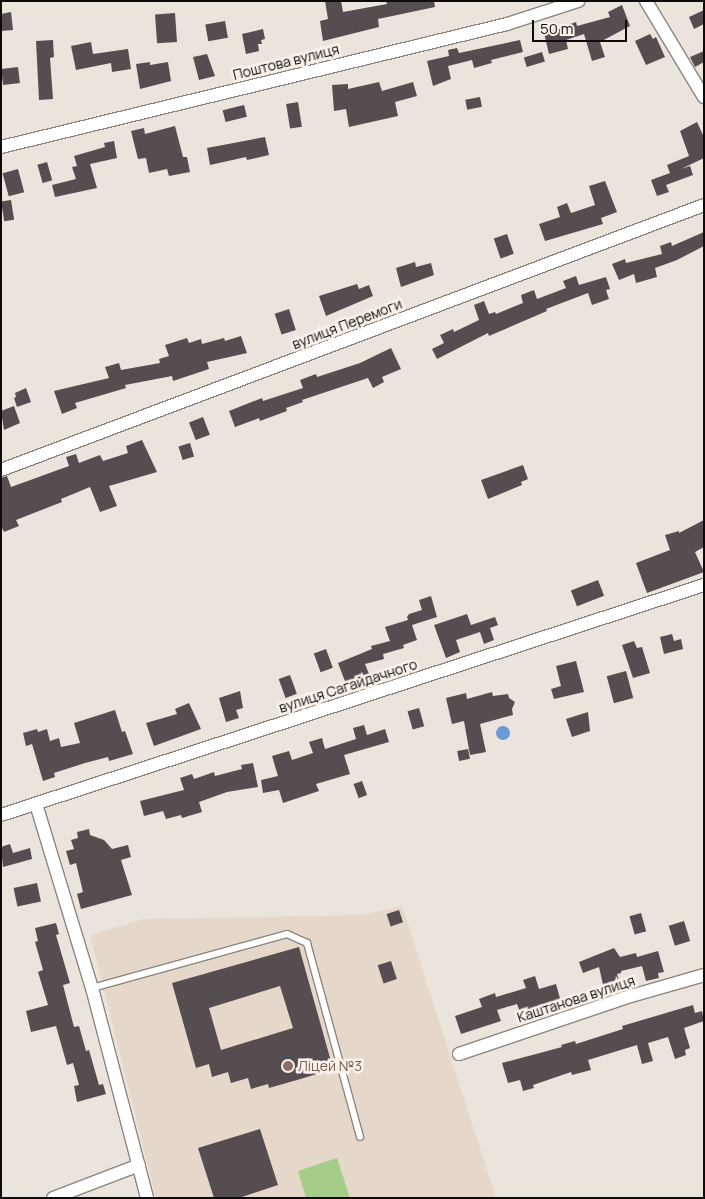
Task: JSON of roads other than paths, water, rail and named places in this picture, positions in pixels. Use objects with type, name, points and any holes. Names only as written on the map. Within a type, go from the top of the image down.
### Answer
[{"type":"street","name":"Поштова вулиця","points":[[1,147],[507,24],[578,1]]},
{"type":"street","points":[[646,1],[704,97]]},
{"type":"street","name":"вулиця Перемоги","points":[[1,470],[704,205]]},
{"type":"street","name":"вулиця Сагайдачного","points":[[1,815],[704,585]]},
{"type":"street","points":[[36,804],[92,988],[140,1165],[147,1198]]},
{"type":"street","name":"Каштанова вулиця","points":[[459,1054],[624,998],[704,976]]},
{"type":"street","points":[[53,1198],[140,1165]]},
{"type":"lane","points":[[92,988],[287,934],[307,943],[360,1137]]},
{"type":"water","points":[[503,726],[508,728],[510,733],[508,738],[503,740],[498,738],[496,733],[498,728]]},
{"type":"place","name":"Ліцей №3","points":[[288,1066]]}]
